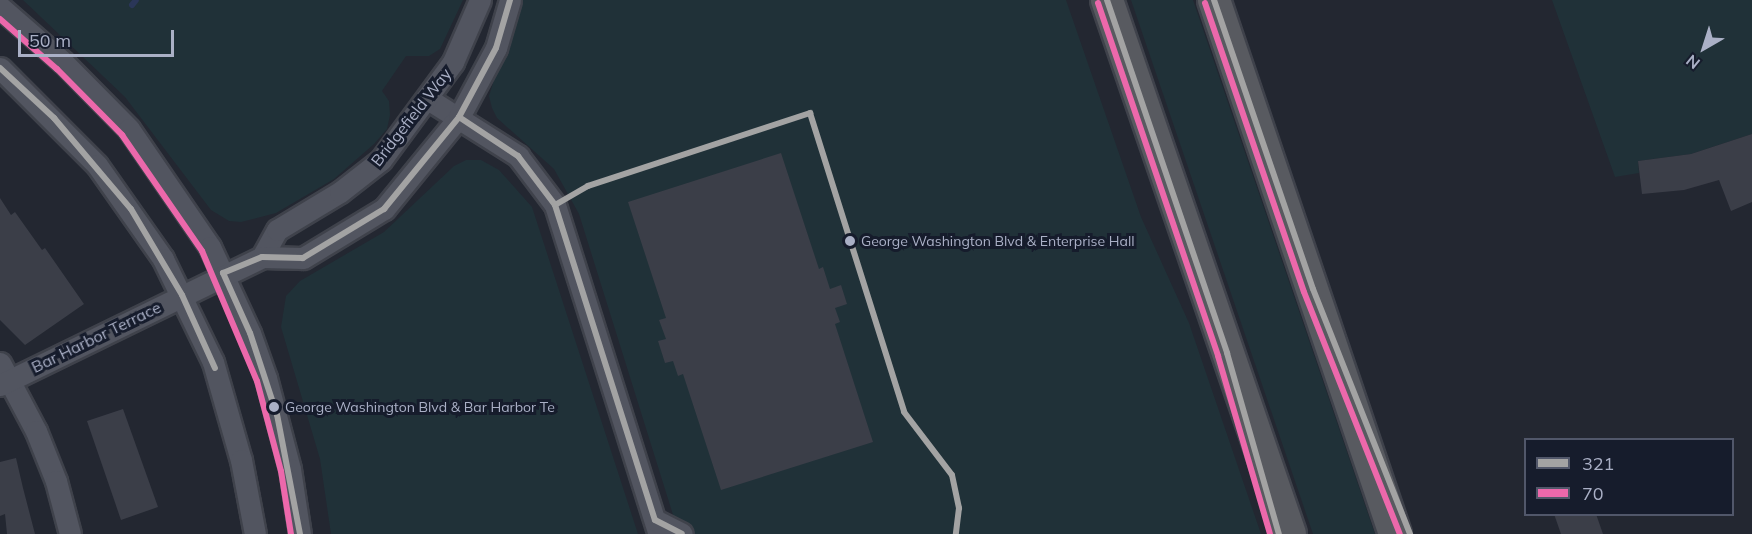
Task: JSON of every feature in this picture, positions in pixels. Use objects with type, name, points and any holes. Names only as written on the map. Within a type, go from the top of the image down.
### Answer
[{"type":"highway","points":[[1107,0],[1290,534]]},
{"type":"highway","points":[[1214,0],[1395,534]]},
{"type":"highway","points":[[1313,289],[1410,534]]},
{"type":"highway","points":[[1227,353],[1279,534]]},
{"type":"street","name":"Bridgefield Way","points":[[262,257],[277,230],[340,192],[381,160],[429,99],[453,62],[480,0]]},
{"type":"street","name":"Bridgefield Way","points":[[223,273],[262,257],[303,258],[384,209],[459,117],[496,48],[510,0]]},
{"type":"street","points":[[0,8],[63,62],[129,129],[185,206],[223,273],[250,333],[277,415],[300,534]]},
{"type":"street","points":[[0,68],[98,165],[131,208],[182,295],[213,362],[241,460],[255,534]]},
{"type":"street","points":[[429,99],[518,156],[555,205],[657,527],[682,534]]},
{"type":"street","name":"Bar Harbor Terrace","points":[[3,376],[182,295],[223,273]]},
{"type":"street","points":[[3,376],[56,481],[70,534]]},
{"type":"shaded area","points":[[23,0],[463,0],[440,49],[429,56],[406,56],[382,91],[389,101],[390,115],[387,129],[374,144],[334,179],[276,213],[241,222],[229,221],[211,210],[125,97]]},
{"type":"shaded area","points":[[522,0],[1066,0],[1141,217],[1189,323],[1261,534],[679,534],[579,214],[554,169],[497,118],[492,108],[489,96]]},
{"type":"shaded area","points":[[1131,0],[1193,0],[1375,534],[1313,534]]},
{"type":"shaded area","points":[[1552,0],[1752,0],[1752,134],[1691,154],[1638,161],[1639,173],[1615,177]]},
{"type":"shaded area","points":[[466,160],[481,160],[499,170],[532,207],[638,534],[331,534],[320,459],[281,327],[286,296],[300,281],[384,232],[454,166]]},
{"type":"building","points":[[1752,134],[1752,202],[1731,211],[1719,180],[1684,190],[1642,194],[1638,161],[1691,154]]},
{"type":"building","points":[[781,153],[819,269],[823,267],[830,289],[841,285],[847,304],[835,308],[840,322],[835,324],[873,442],[721,490],[683,374],[678,376],[673,361],[665,363],[658,341],[666,339],[659,320],[666,318],[628,202]]},
{"type":"building","points":[[0,198],[11,215],[15,212],[42,250],[45,248],[84,304],[25,345],[0,320]]},
{"type":"building","points":[[123,409],[158,507],[121,520],[87,421]]},
{"type":"building","points":[[16,458],[35,534],[7,534],[5,514],[0,516],[0,462]]},
{"type":"building","points":[[1555,516],[1597,516],[1603,534],[1561,534]]},
{"type":"waterway","points":[[132,5],[136,0]]},
{"type":"transit line","name":"321","points":[[300,534],[277,415],[250,333],[223,273],[262,257],[303,258],[384,209],[459,117],[496,48],[510,0]]},
{"type":"transit line","name":"321","points":[[1107,0],[1227,353],[1279,534]]},
{"type":"transit line","name":"321","points":[[1214,0],[1313,289],[1410,534]]},
{"type":"transit line","name":"70","points":[[1098,3],[1218,356],[1270,534]]},
{"type":"transit line","name":"70","points":[[1205,3],[1304,292],[1400,534]]},
{"type":"transit line","name":"70","points":[[0,19],[57,69],[122,135],[202,251],[257,381],[281,471],[291,534]]},
{"type":"transit line","name":"321","points":[[0,68],[54,118],[131,209],[182,295],[215,368]]},
{"type":"transit line","name":"321","points":[[555,205],[588,186],[810,113],[904,412],[952,475],[959,508],[956,534]]},
{"type":"transit line","name":"321","points":[[459,117],[518,156],[555,205],[655,520],[682,534]]},
{"type":"place","name":"George Washington Blvd & Enterprise Hall","points":[[850,241]]},
{"type":"place","name":"George Washington Blvd & Bar Harbor Te","points":[[274,407]]}]
